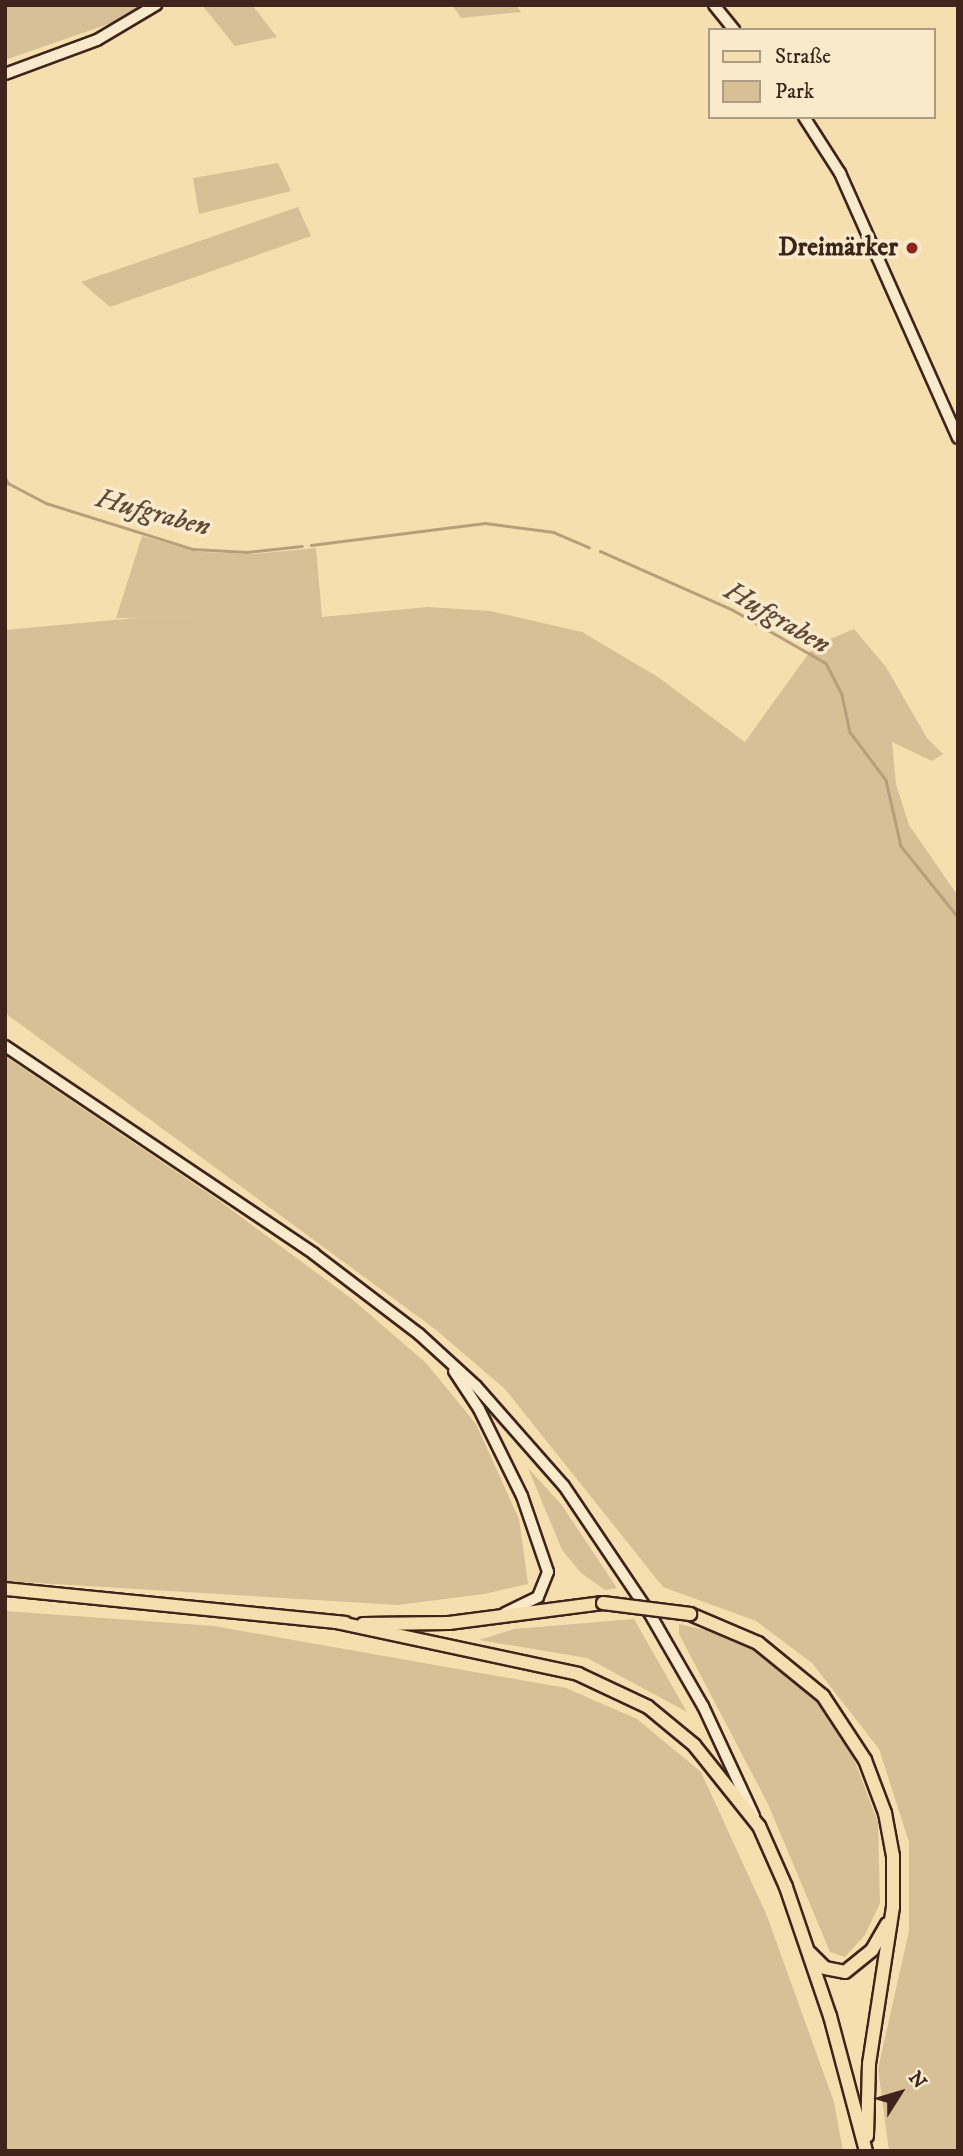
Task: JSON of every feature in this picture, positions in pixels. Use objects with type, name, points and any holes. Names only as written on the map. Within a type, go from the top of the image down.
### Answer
[{"type":"main road","points":[[5,74],[97,40],[156,5]]},
{"type":"main road","points":[[714,5],[732,28]]},
{"type":"main road","points":[[805,119],[840,173],[958,438]]},
{"type":"main road","points":[[5,1046],[303,1247],[419,1335],[445,1357],[538,1454],[606,1546],[703,1706],[759,1826],[807,1950],[866,2151]]},
{"type":"main road","points":[[445,1357],[495,1439],[522,1496],[548,1572],[538,1597],[499,1616]]},
{"type":"main road","points":[[5,1589],[336,1622],[420,1625],[603,1603],[652,1606],[690,1614],[727,1627],[780,1657],[840,1718],[865,1760],[886,1813],[893,1856],[893,1907],[869,2064],[866,2151]]},
{"type":"main road","points":[[336,1622],[578,1674],[614,1688],[648,1707],[694,1745],[759,1826]]},
{"type":"main road","points":[[807,1950],[833,1972],[853,1968],[880,1940],[893,1907]]},
{"type":"green space","points":[[5,5],[141,5],[114,22],[5,60]]},
{"type":"green space","points":[[202,5],[252,5],[277,37],[235,46]]},
{"type":"green space","points":[[452,5],[516,5],[521,12],[461,18]]},
{"type":"green space","points":[[278,163],[291,191],[199,214],[193,178]]},
{"type":"green space","points":[[298,207],[311,236],[110,307],[81,282]]},
{"type":"green space","points":[[142,536],[199,552],[254,554],[316,548],[322,617],[428,607],[490,611],[582,632],[658,677],[745,742],[814,646],[854,629],[886,667],[927,738],[943,754],[932,761],[892,742],[896,784],[909,825],[958,896],[958,2151],[889,2151],[878,2069],[909,1931],[909,1842],[879,1749],[812,1663],[756,1621],[663,1587],[505,1389],[435,1329],[5,1013],[5,630],[135,618],[260,617],[116,618]]},
{"type":"green space","points":[[5,1056],[221,1202],[352,1299],[426,1363],[476,1424],[519,1519],[528,1584],[484,1594],[398,1605],[5,1581]]},
{"type":"green space","points":[[528,1468],[561,1504],[617,1588],[605,1590],[581,1573],[562,1550]]},
{"type":"green space","points":[[5,1611],[214,1626],[566,1688],[637,1719],[701,1772],[767,1916],[834,2102],[843,2151],[5,2151]]},
{"type":"green space","points":[[634,1619],[687,1712],[587,1658],[479,1640],[514,1629]]},
{"type":"green space","points":[[679,1624],[726,1635],[766,1655],[796,1676],[824,1706],[847,1741],[878,1822],[880,1903],[865,1935],[845,1957],[830,1952],[768,1804],[679,1634]]},
{"type":"waterway","name":"Hufgraben","points":[[5,477],[8,483],[46,503],[193,549],[247,552],[302,546]]},
{"type":"waterway","name":"Hufgraben","points":[[311,545],[485,523],[553,532],[589,547]]},
{"type":"waterway","name":"Hufgraben","points":[[600,551],[733,610],[826,663],[842,695],[850,732],[886,780],[901,846],[958,917]]},
{"type":"place","name":"Dreimärker","points":[[912,248]]}]
